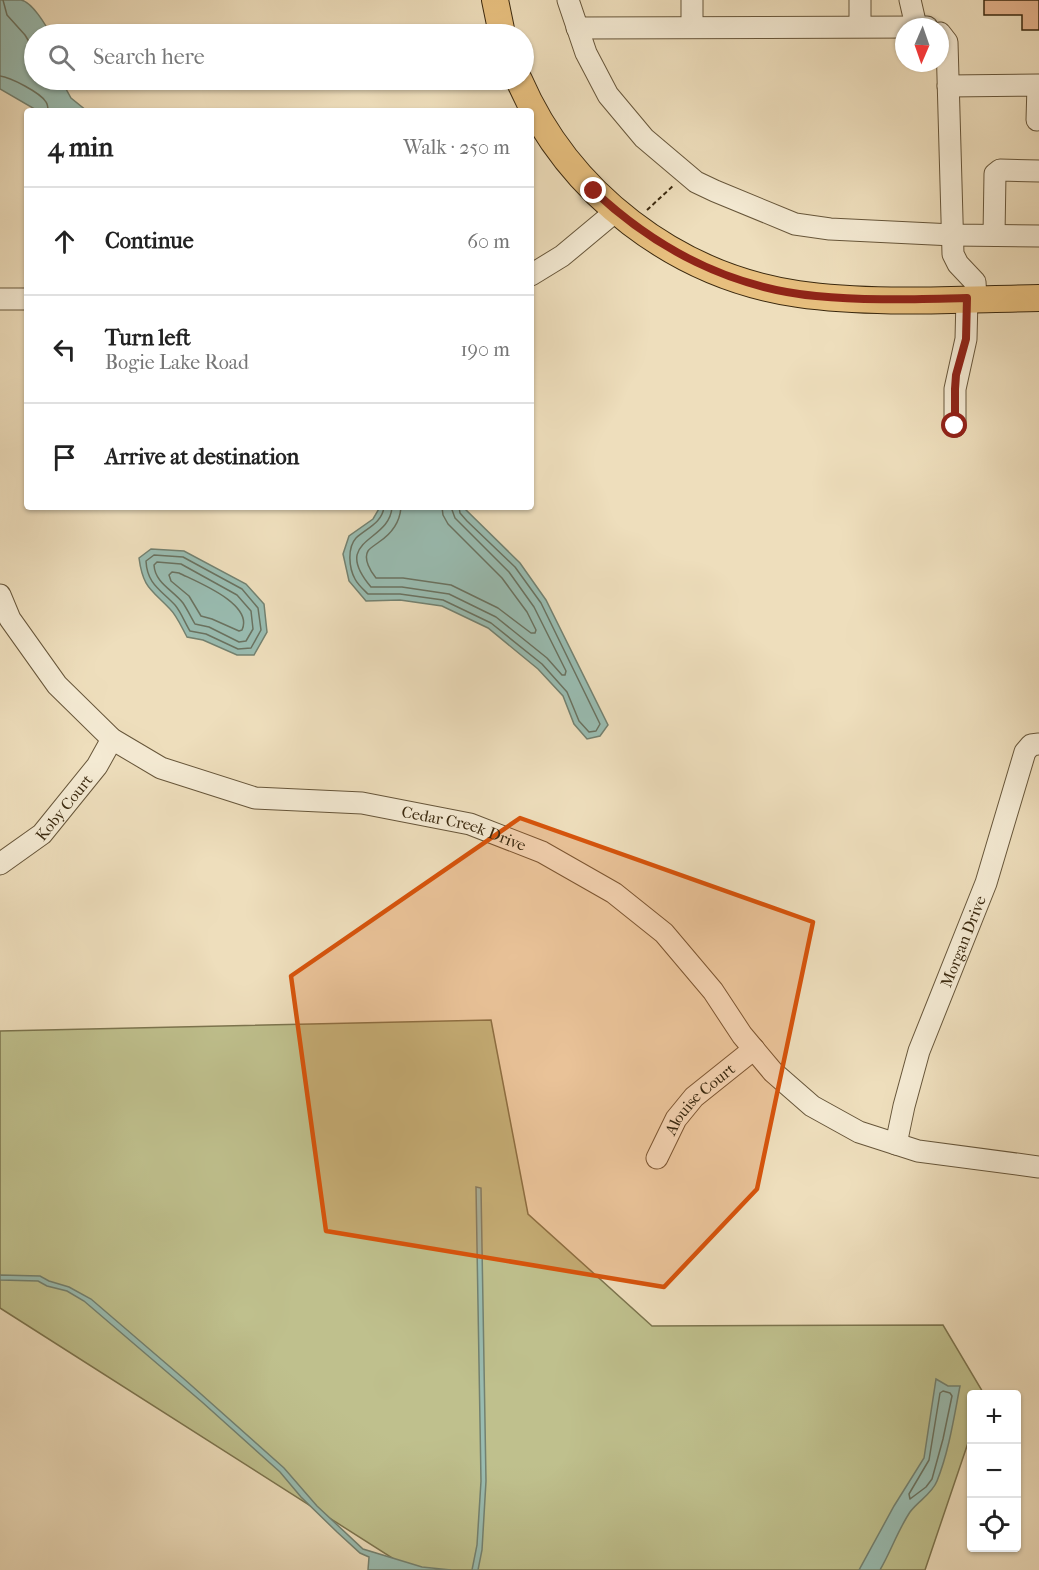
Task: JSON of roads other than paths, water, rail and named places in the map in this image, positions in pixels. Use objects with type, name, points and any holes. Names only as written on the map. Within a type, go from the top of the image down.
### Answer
[{"type":"main road","points":[[495,0],[500,24]]},
{"type":"main road","points":[[524,90],[533,108]]},
{"type":"main road","points":[[534,109],[560,151],[589,186],[624,218],[663,245],[705,267],[736,279],[809,296],[1039,298]]},
{"type":"street","points":[[568,0],[586,53],[608,95],[644,138],[696,182],[795,224],[830,229],[953,235],[1039,236]]},
{"type":"street","points":[[692,0],[692,27]]},
{"type":"street","points":[[860,0],[860,26]]},
{"type":"street","points":[[910,0],[918,18]]},
{"type":"street","points":[[577,28],[895,26]]},
{"type":"street","points":[[948,72],[953,254],[958,264],[975,282],[966,339],[956,375],[955,426]]},
{"type":"street","points":[[948,86],[1038,85],[1038,120]]},
{"type":"street","points":[[994,235],[996,174],[1000,170],[1039,171]]},
{"type":"street","points":[[534,273],[624,218]]},
{"type":"street","points":[[0,299],[24,299]]},
{"type":"street","name":"Cedar Creek Drive","points":[[0,595],[10,620],[57,685],[112,739],[160,768],[255,798],[362,803],[470,824],[542,852],[614,893],[664,933],[713,991],[742,1035],[773,1072],[812,1106],[859,1132],[918,1151],[1039,1167]]},
{"type":"street","name":"Koby Court","points":[[0,864],[42,834],[97,766],[112,739]]},
{"type":"street","name":"Morgan Drive","points":[[896,1144],[919,1051],[986,883],[1025,752],[1031,745],[1039,744]]},
{"type":"street","name":"Alouise Court","points":[[657,1158],[676,1119],[694,1097],[754,1049]]},
{"type":"water","points":[[0,0],[21,0],[30,5],[44,24],[24,24],[24,90],[67,90],[71,98],[83,108],[33,108],[0,89]]},
{"type":"water","points":[[378,510],[466,510],[520,563],[546,600],[608,725],[600,736],[587,739],[574,724],[563,696],[538,669],[488,628],[442,606],[400,600],[366,601],[349,581],[343,554],[349,536],[373,519]]},
{"type":"water","points":[[151,549],[184,551],[246,584],[264,604],[267,632],[254,655],[237,655],[203,640],[187,637],[175,615],[149,587],[143,576],[139,558]]},
{"type":"water","points":[[476,1187],[481,1188],[486,1481],[482,1550],[478,1570],[472,1570],[477,1545],[481,1481]]},
{"type":"water","points":[[0,1275],[40,1276],[69,1287],[91,1299],[284,1468],[317,1506],[363,1549],[422,1567],[451,1570],[368,1570],[369,1557],[360,1553],[337,1532],[301,1497],[280,1472],[84,1301],[67,1291],[38,1281],[0,1280]]},
{"type":"water","points":[[936,1379],[948,1386],[960,1386],[948,1446],[937,1481],[932,1490],[910,1512],[880,1570],[859,1570],[894,1506],[924,1458]]}]
